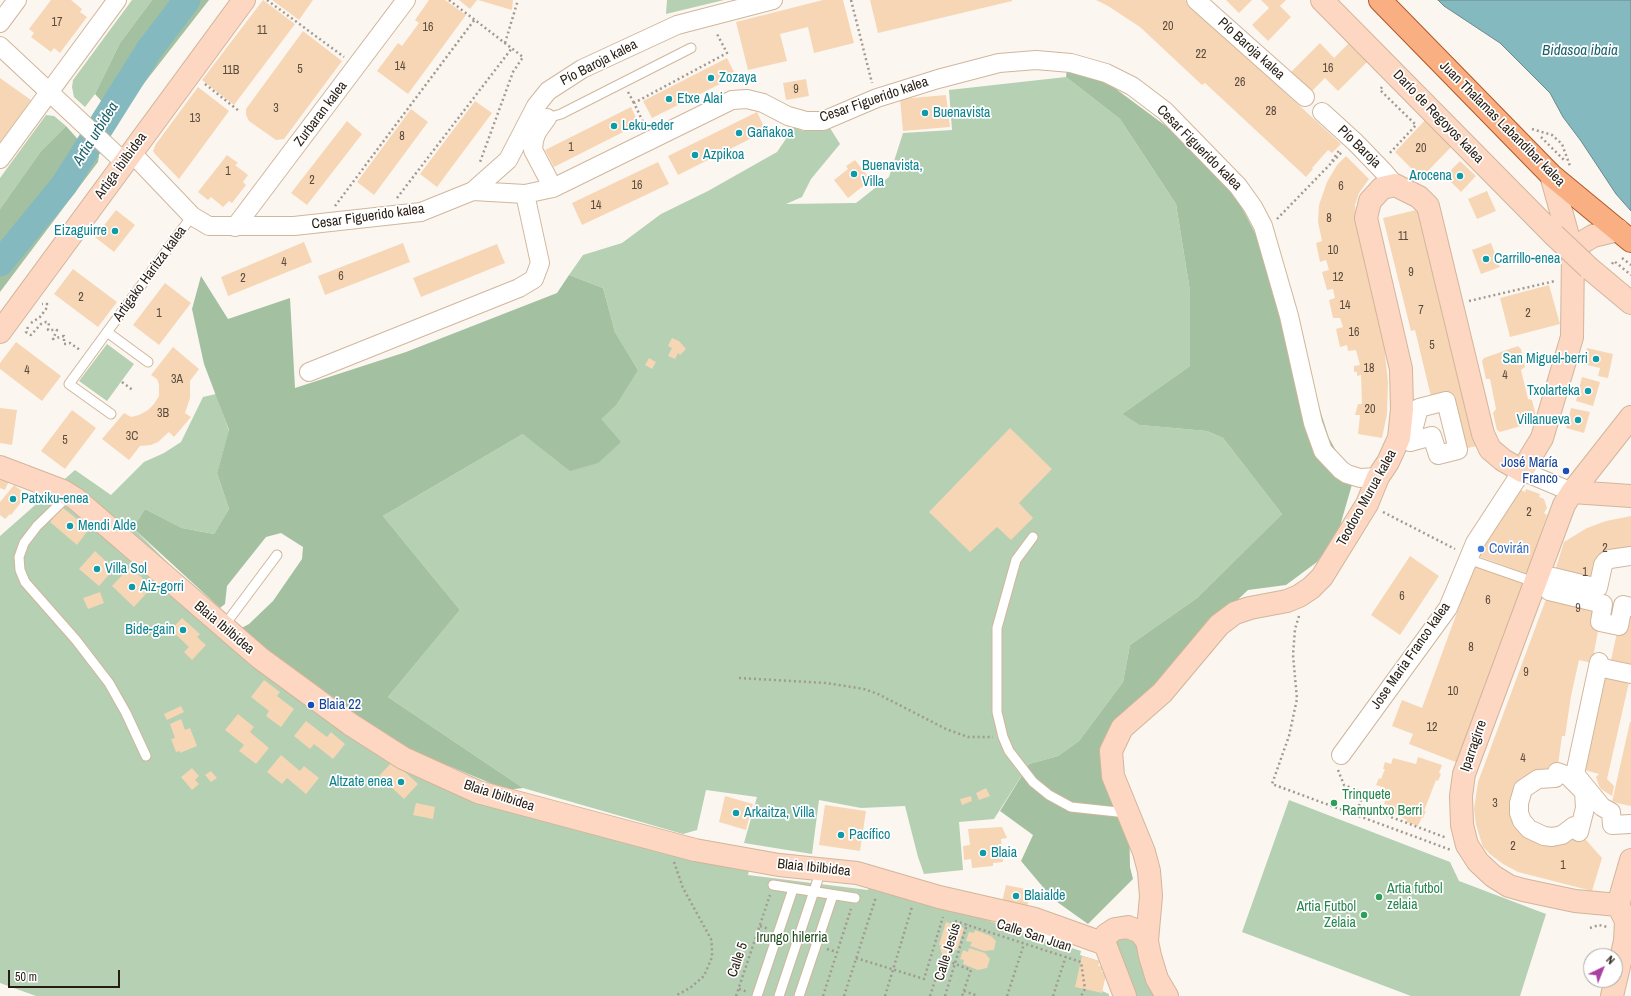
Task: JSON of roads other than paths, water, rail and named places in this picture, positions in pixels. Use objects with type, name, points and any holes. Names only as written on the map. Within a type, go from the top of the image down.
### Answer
[{"type":"main road","name":"Juan Thalamas Labandibar kalea","points":[[1380,0],[1551,175],[1624,236]]},
{"type":"street","points":[[0,23],[17,0]]},
{"type":"street","points":[[0,159],[117,0]]},
{"type":"street","name":"Artiga ibilbidea","points":[[0,332],[121,154],[244,0]]},
{"type":"street","name":"Zurbaran kalea","points":[[235,228],[406,0]]},
{"type":"street","name":"Pío Baroja kalea","points":[[553,188],[533,150],[534,140],[548,91],[582,69],[677,25],[773,0]]},
{"type":"street","name":"Darío de Regoyos kalea","points":[[1322,0],[1554,235],[1578,266]]},
{"type":"street","name":"Pío Baroja kalea","points":[[1202,4],[1305,98]]},
{"type":"street","name":"Cesar Figuerido kalea","points":[[0,46],[72,114],[121,154],[192,216],[209,226],[235,228],[294,226],[421,212],[473,191],[525,194],[553,188],[732,100],[747,99],[764,103],[788,116],[806,121],[823,121],[877,98],[938,79],[999,63],[1036,60],[1071,63],[1106,73],[1132,86],[1165,111],[1238,186],[1253,207],[1264,226],[1289,316],[1313,423],[1323,451],[1341,470],[1347,474],[1360,478],[1378,477]]},
{"type":"street","name":"Pío Baroja kalea","points":[[473,191],[508,160],[542,112]]},
{"type":"street","name":"Pío Baroja","points":[[1322,112],[1355,142],[1381,168],[1395,185]]},
{"type":"street","name":"Jose Maria Franco kalea","points":[[1341,755],[1448,608],[1475,543],[1542,438],[1572,337],[1578,266],[1551,175]]},
{"type":"street","points":[[1395,185],[1419,197],[1428,206],[1483,434],[1490,449],[1522,471],[1572,492],[1631,496]]},
{"type":"street","name":"Teodoro Murua kalea","points":[[1167,996],[1157,979],[1150,956],[1148,941],[1151,896],[1149,871],[1144,852],[1113,776],[1111,751],[1122,728],[1162,693],[1219,625],[1235,613],[1250,608],[1287,601],[1299,596],[1322,577],[1367,504],[1378,477],[1388,462],[1399,438],[1402,410],[1402,369],[1366,218],[1370,201],[1382,188],[1395,185]]},
{"type":"street","points":[[309,372],[519,288],[534,279],[540,263],[525,194]]},
{"type":"street","points":[[1624,236],[1593,236],[1584,242],[1578,266],[1631,303]]},
{"type":"street","name":"Iparragirre","points":[[1618,905],[1575,901],[1510,886],[1493,876],[1478,862],[1467,845],[1462,825],[1461,796],[1464,774],[1534,582],[1564,505],[1572,492],[1631,416]]},
{"type":"street","name":"Blaia Ibilbidea","points":[[0,467],[69,494],[260,658],[350,724],[403,758],[478,792],[695,850],[779,865],[857,873],[939,897],[1035,919],[1084,936],[1111,936],[1128,927],[1140,932],[1148,941]]},
{"type":"street","points":[[1631,556],[1606,561],[1603,565],[1598,588],[1553,577],[1549,591],[1603,604],[1600,622],[1619,626],[1623,605],[1631,607]]},
{"type":"street","points":[[1631,674],[1598,664],[1575,774],[1602,806],[1611,812],[1612,825],[1631,824]]},
{"type":"street","points":[[1612,996],[1625,941],[1626,921],[1618,905],[1631,860]]},
{"type":"street","points":[[1125,996],[1111,936],[1151,896]]},
{"type":"lane","points":[[542,112],[561,114],[691,48]]},
{"type":"lane","name":"Artigako Haritza kalea","points":[[111,414],[69,384],[192,216]]},
{"type":"lane","name":"Artigako Haritza kalea","points":[[107,332],[148,362]]},
{"type":"lane","points":[[69,494],[37,526],[24,543],[19,557],[20,570],[25,582],[76,640],[109,683],[126,713],[146,756]]},
{"type":"lane","points":[[1033,537],[1016,560],[997,628],[997,712],[1003,737],[1009,751],[1033,782],[1049,795],[1071,807],[1127,813]]},
{"type":"lane","points":[[223,627],[277,555]]},
{"type":"lane","points":[[1468,557],[1534,582]]},
{"type":"lane","points":[[778,996],[821,870]]},
{"type":"lane","points":[[773,886],[855,898]]},
{"type":"lane","points":[[758,996],[793,888]]},
{"type":"lane","points":[[799,996],[833,895]]},
{"type":"lane","points":[[988,917],[1068,942],[1084,936]]},
{"type":"water","name":"Bidasoa ibaia","points":[[1438,0],[1631,0],[1631,211],[1616,194],[1581,141],[1563,117],[1550,93],[1500,43],[1444,6]]},
{"type":"waterway","name":"Artia urbidea","points":[[0,263],[64,185],[149,50],[187,0]]},
{"type":"place","name":"Zozaya","points":[[711,78]]},
{"type":"place","name":"Etxe Alai","points":[[669,99]]},
{"type":"place","name":"Buenavista","points":[[925,113]]},
{"type":"place","name":"Leku-eder","points":[[614,126]]},
{"type":"place","name":"Gañakoa","points":[[739,133]]},
{"type":"place","name":"Azpikoa","points":[[695,155]]},
{"type":"place","name":"Buenavista, Villa","points":[[854,174]]},
{"type":"place","name":"Arocena","points":[[1460,176]]},
{"type":"place","name":"Eizaguirre","points":[[115,231]]},
{"type":"place","name":"Carrillo-enea","points":[[1486,259]]},
{"type":"place","name":"San Miguel-berri","points":[[1596,359]]},
{"type":"place","name":"Txolarteka","points":[[1588,391]]},
{"type":"place","name":"Villanueva","points":[[1578,420]]},
{"type":"place","name":"José María Franco","points":[[1566,471]]},
{"type":"place","name":"Patxiku-enea","points":[[13,499]]},
{"type":"place","name":"Mendi Alde","points":[[70,526]]},
{"type":"place","name":"Covirán","points":[[1481,549]]},
{"type":"place","name":"Villa Sol","points":[[97,569]]},
{"type":"place","name":"Aiz-gorri","points":[[132,587]]},
{"type":"place","name":"Bide-gain","points":[[183,630]]},
{"type":"place","name":"Blaia 22","points":[[311,705]]},
{"type":"place","name":"Altzate enea","points":[[401,782]]},
{"type":"place","name":"Trinquete Ramuntxo Berri","points":[[1334,803]]},
{"type":"place","name":"Arkaitza, Villa","points":[[736,813]]},
{"type":"place","name":"Pacífico","points":[[841,835]]},
{"type":"place","name":"Blaia","points":[[983,853]]},
{"type":"place","name":"Blaialde","points":[[1016,896]]},
{"type":"place","name":"Artia futbol zelaia","points":[[1379,897]]},
{"type":"place","name":"Artia Futbol Zelaia","points":[[1364,915]]},
{"type":"park label","name":"Irungo hilerria","points":[[792,938]]}]
